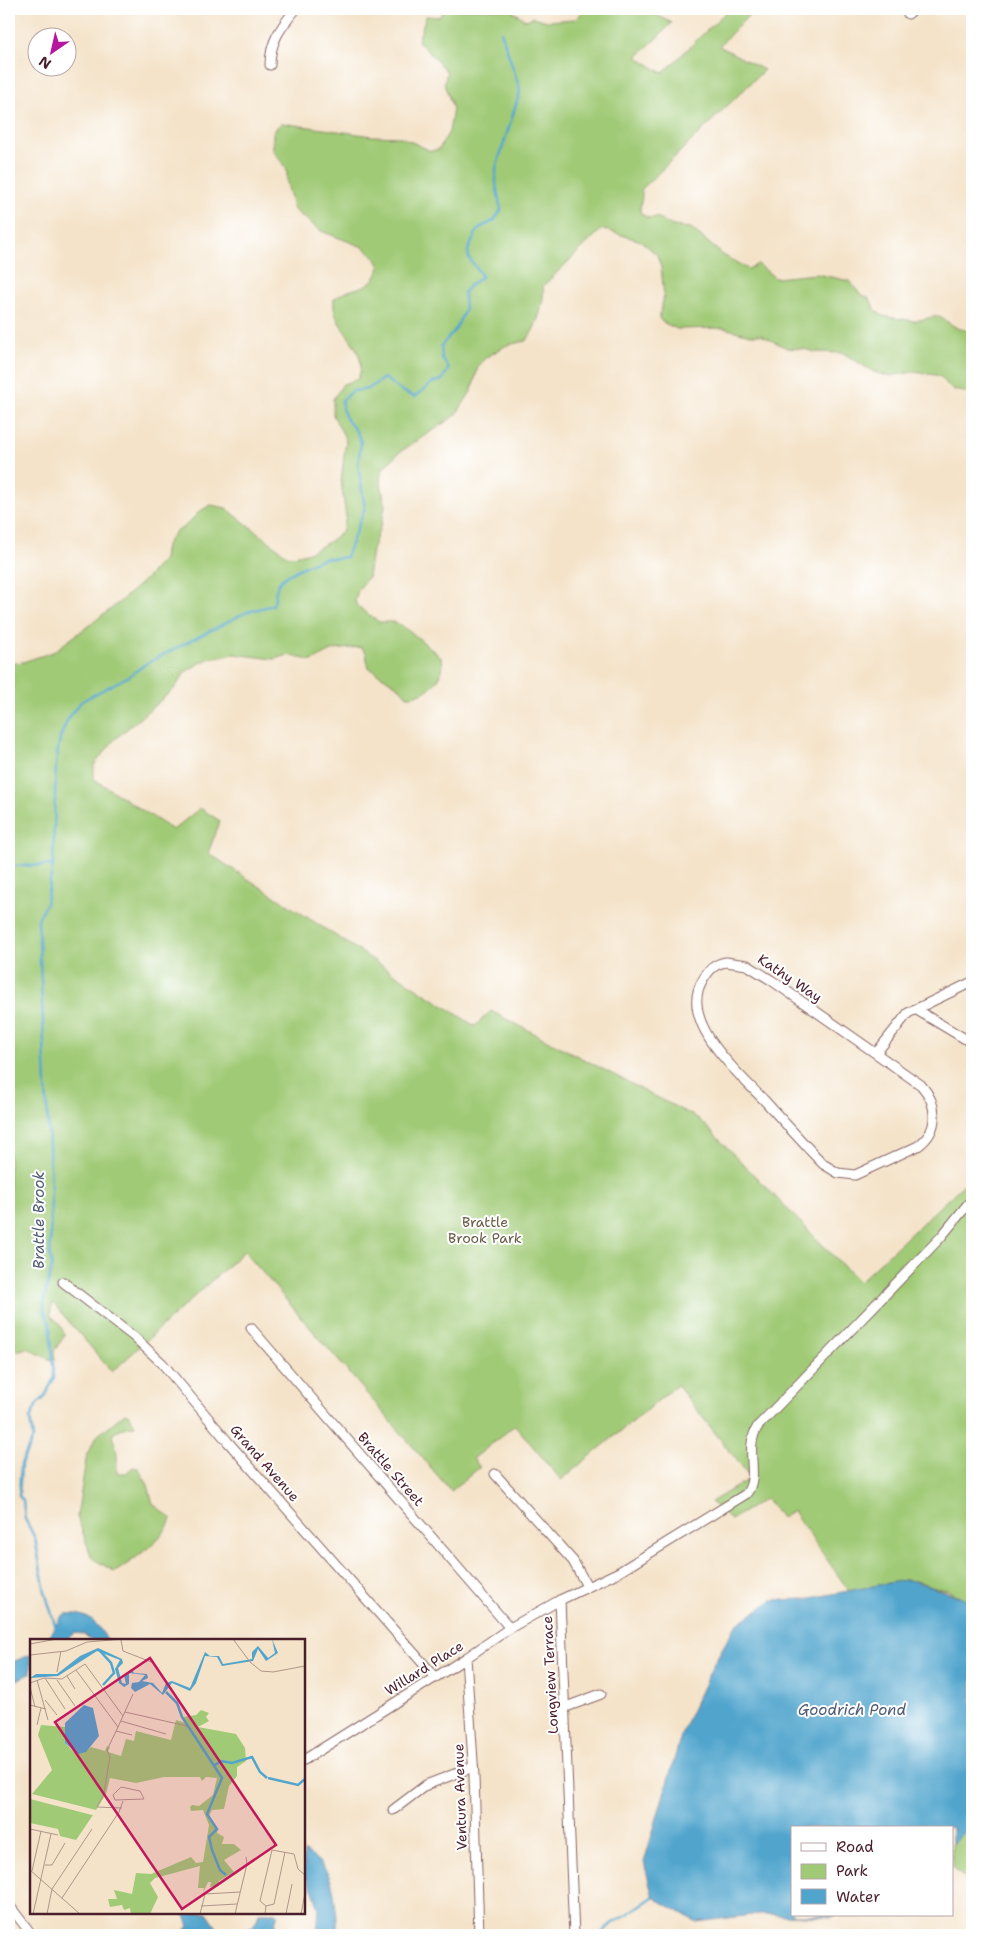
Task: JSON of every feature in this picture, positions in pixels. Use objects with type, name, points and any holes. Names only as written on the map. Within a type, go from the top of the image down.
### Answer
[{"type":"street","points":[[270,65],[270,51],[274,38],[296,9]]},
{"type":"street","name":"Kathy Way","points":[[734,962],[747,965],[877,1052],[921,1085],[930,1095],[935,1116],[933,1127],[926,1140],[918,1146],[855,1175],[838,1173],[823,1164],[717,1051],[697,1007],[699,986],[709,971],[717,964],[734,962]]},
{"type":"street","points":[[877,1052],[898,1023],[908,1013],[972,982]]},
{"type":"street","points":[[915,1009],[972,1043]]},
{"type":"street","name":"Longview Terrace","points":[[574,1935],[566,1707],[560,1600],[619,1572],[748,1492],[753,1476],[751,1444],[753,1434],[758,1426],[941,1237],[972,1199]]},
{"type":"street","name":"Grand Avenue","points":[[63,1282],[134,1337],[162,1363],[205,1415],[435,1677]]},
{"type":"street","name":"Brattle Street","points":[[251,1328],[510,1628]]},
{"type":"street","points":[[495,1474],[573,1561],[587,1586]]},
{"type":"street","name":"Willard Place","points":[[305,1759],[466,1658],[510,1628],[560,1600]]},
{"type":"street","name":"Ventura Avenue","points":[[466,1658],[473,1767],[479,1935]]},
{"type":"street","points":[[566,1707],[601,1694]]},
{"type":"street","points":[[393,1810],[426,1786],[473,1767]]},
{"type":"street","points":[[9,1905],[32,1935]]},
{"type":"green space","name":"Brattle Brook Park","points":[[447,9],[509,9],[526,20],[534,17],[547,21],[576,19],[585,9],[645,9],[672,23],[637,57],[663,73],[729,9],[738,9],[749,15],[719,46],[764,70],[641,190],[641,214],[649,218],[657,217],[673,226],[691,228],[723,255],[748,269],[758,264],[775,278],[816,274],[849,281],[861,295],[869,298],[875,309],[882,316],[914,321],[938,316],[957,328],[972,332],[972,394],[951,389],[941,377],[936,375],[913,372],[890,376],[874,372],[843,353],[787,348],[761,335],[750,335],[724,328],[677,329],[662,322],[659,318],[664,296],[661,267],[657,255],[641,241],[602,229],[543,286],[543,300],[539,315],[534,329],[526,341],[507,345],[485,358],[478,367],[472,390],[456,415],[400,452],[384,467],[380,478],[385,505],[382,522],[372,550],[368,577],[358,590],[355,602],[358,607],[379,622],[395,622],[410,631],[441,657],[443,664],[442,672],[434,684],[421,693],[407,696],[400,688],[368,667],[366,652],[360,647],[334,650],[312,661],[289,655],[274,659],[234,654],[208,659],[185,672],[175,688],[114,740],[94,765],[94,779],[173,830],[200,808],[220,821],[208,853],[475,1026],[491,1011],[699,1119],[859,1282],[965,1183],[972,1180],[972,1604],[947,1590],[931,1587],[921,1582],[905,1580],[849,1591],[793,1511],[781,1518],[766,1498],[731,1520],[711,1502],[751,1478],[677,1385],[561,1480],[515,1425],[473,1459],[480,1467],[451,1491],[244,1251],[112,1372],[53,1303],[50,1315],[59,1323],[65,1335],[54,1351],[55,1359],[51,1360],[27,1348],[9,1353],[9,664],[23,662],[53,652],[111,609],[145,580],[164,559],[166,545],[175,532],[184,527],[200,511],[211,505],[226,508],[288,556],[303,554],[317,548],[342,532],[346,517],[341,482],[346,440],[333,415],[333,399],[343,384],[358,379],[361,367],[360,357],[356,348],[338,320],[334,310],[334,299],[341,294],[372,281],[380,267],[375,257],[363,247],[321,231],[294,210],[287,183],[287,170],[273,150],[273,132],[281,123],[372,136],[401,137],[431,151],[439,149],[449,132],[453,109],[444,83],[447,72],[418,41],[426,16],[438,17]]},
{"type":"green space","points":[[125,1413],[130,1415],[135,1426],[125,1427],[112,1436],[117,1450],[117,1473],[126,1473],[133,1467],[138,1468],[148,1485],[153,1504],[171,1518],[163,1533],[156,1540],[115,1572],[92,1558],[77,1517],[87,1454],[97,1436]]},
{"type":"green space","points":[[972,1822],[972,1885],[954,1869],[954,1843]]},
{"type":"water","name":"Goodrich Pond","points":[[905,1580],[916,1581],[962,1598],[972,1604],[972,1824],[954,1843],[954,1826],[791,1826],[791,1915],[760,1914],[697,1922],[653,1897],[644,1862],[683,1729],[715,1661],[736,1625],[772,1600],[806,1599]]},
{"type":"water","points":[[65,1614],[85,1617],[95,1623],[106,1639],[90,1639],[84,1634],[74,1633],[67,1639],[49,1639],[60,1618]]},
{"type":"water","points":[[30,1655],[30,1674],[9,1684],[9,1663]]},
{"type":"water","points":[[305,1853],[323,1866],[330,1878],[337,1918],[336,1935],[317,1935],[319,1909],[305,1876]]},
{"type":"water","points":[[184,1914],[208,1914],[222,1935],[180,1935],[189,1926]]},
{"type":"water","points":[[259,1914],[278,1914],[272,1935],[222,1935],[234,1934],[250,1928]]},
{"type":"waterway","points":[[56,1628],[45,1592],[35,1538],[25,1519],[23,1500],[19,1496],[21,1464],[33,1438],[30,1419],[37,1404],[44,1398],[54,1378],[50,1323],[45,1314],[44,1305],[52,1264],[50,1257],[51,1187],[38,919],[46,903],[53,865],[56,763],[60,738],[67,721],[82,701],[129,676],[147,663],[247,612],[273,605],[279,583],[294,572],[323,559],[346,557],[365,508],[358,465],[361,442],[357,432],[347,420],[342,409],[342,400],[353,391],[368,389],[384,378],[402,391],[415,397],[432,383],[442,380],[449,368],[442,359],[441,346],[455,330],[465,310],[464,292],[482,276],[469,258],[468,251],[476,233],[481,227],[494,221],[501,210],[496,184],[496,168],[520,92],[501,32]]},
{"type":"waterway","name":"Brattle Brook","points":[[9,866],[53,865]]},
{"type":"waterway","points":[[600,1935],[608,1927],[653,1897]]}]
